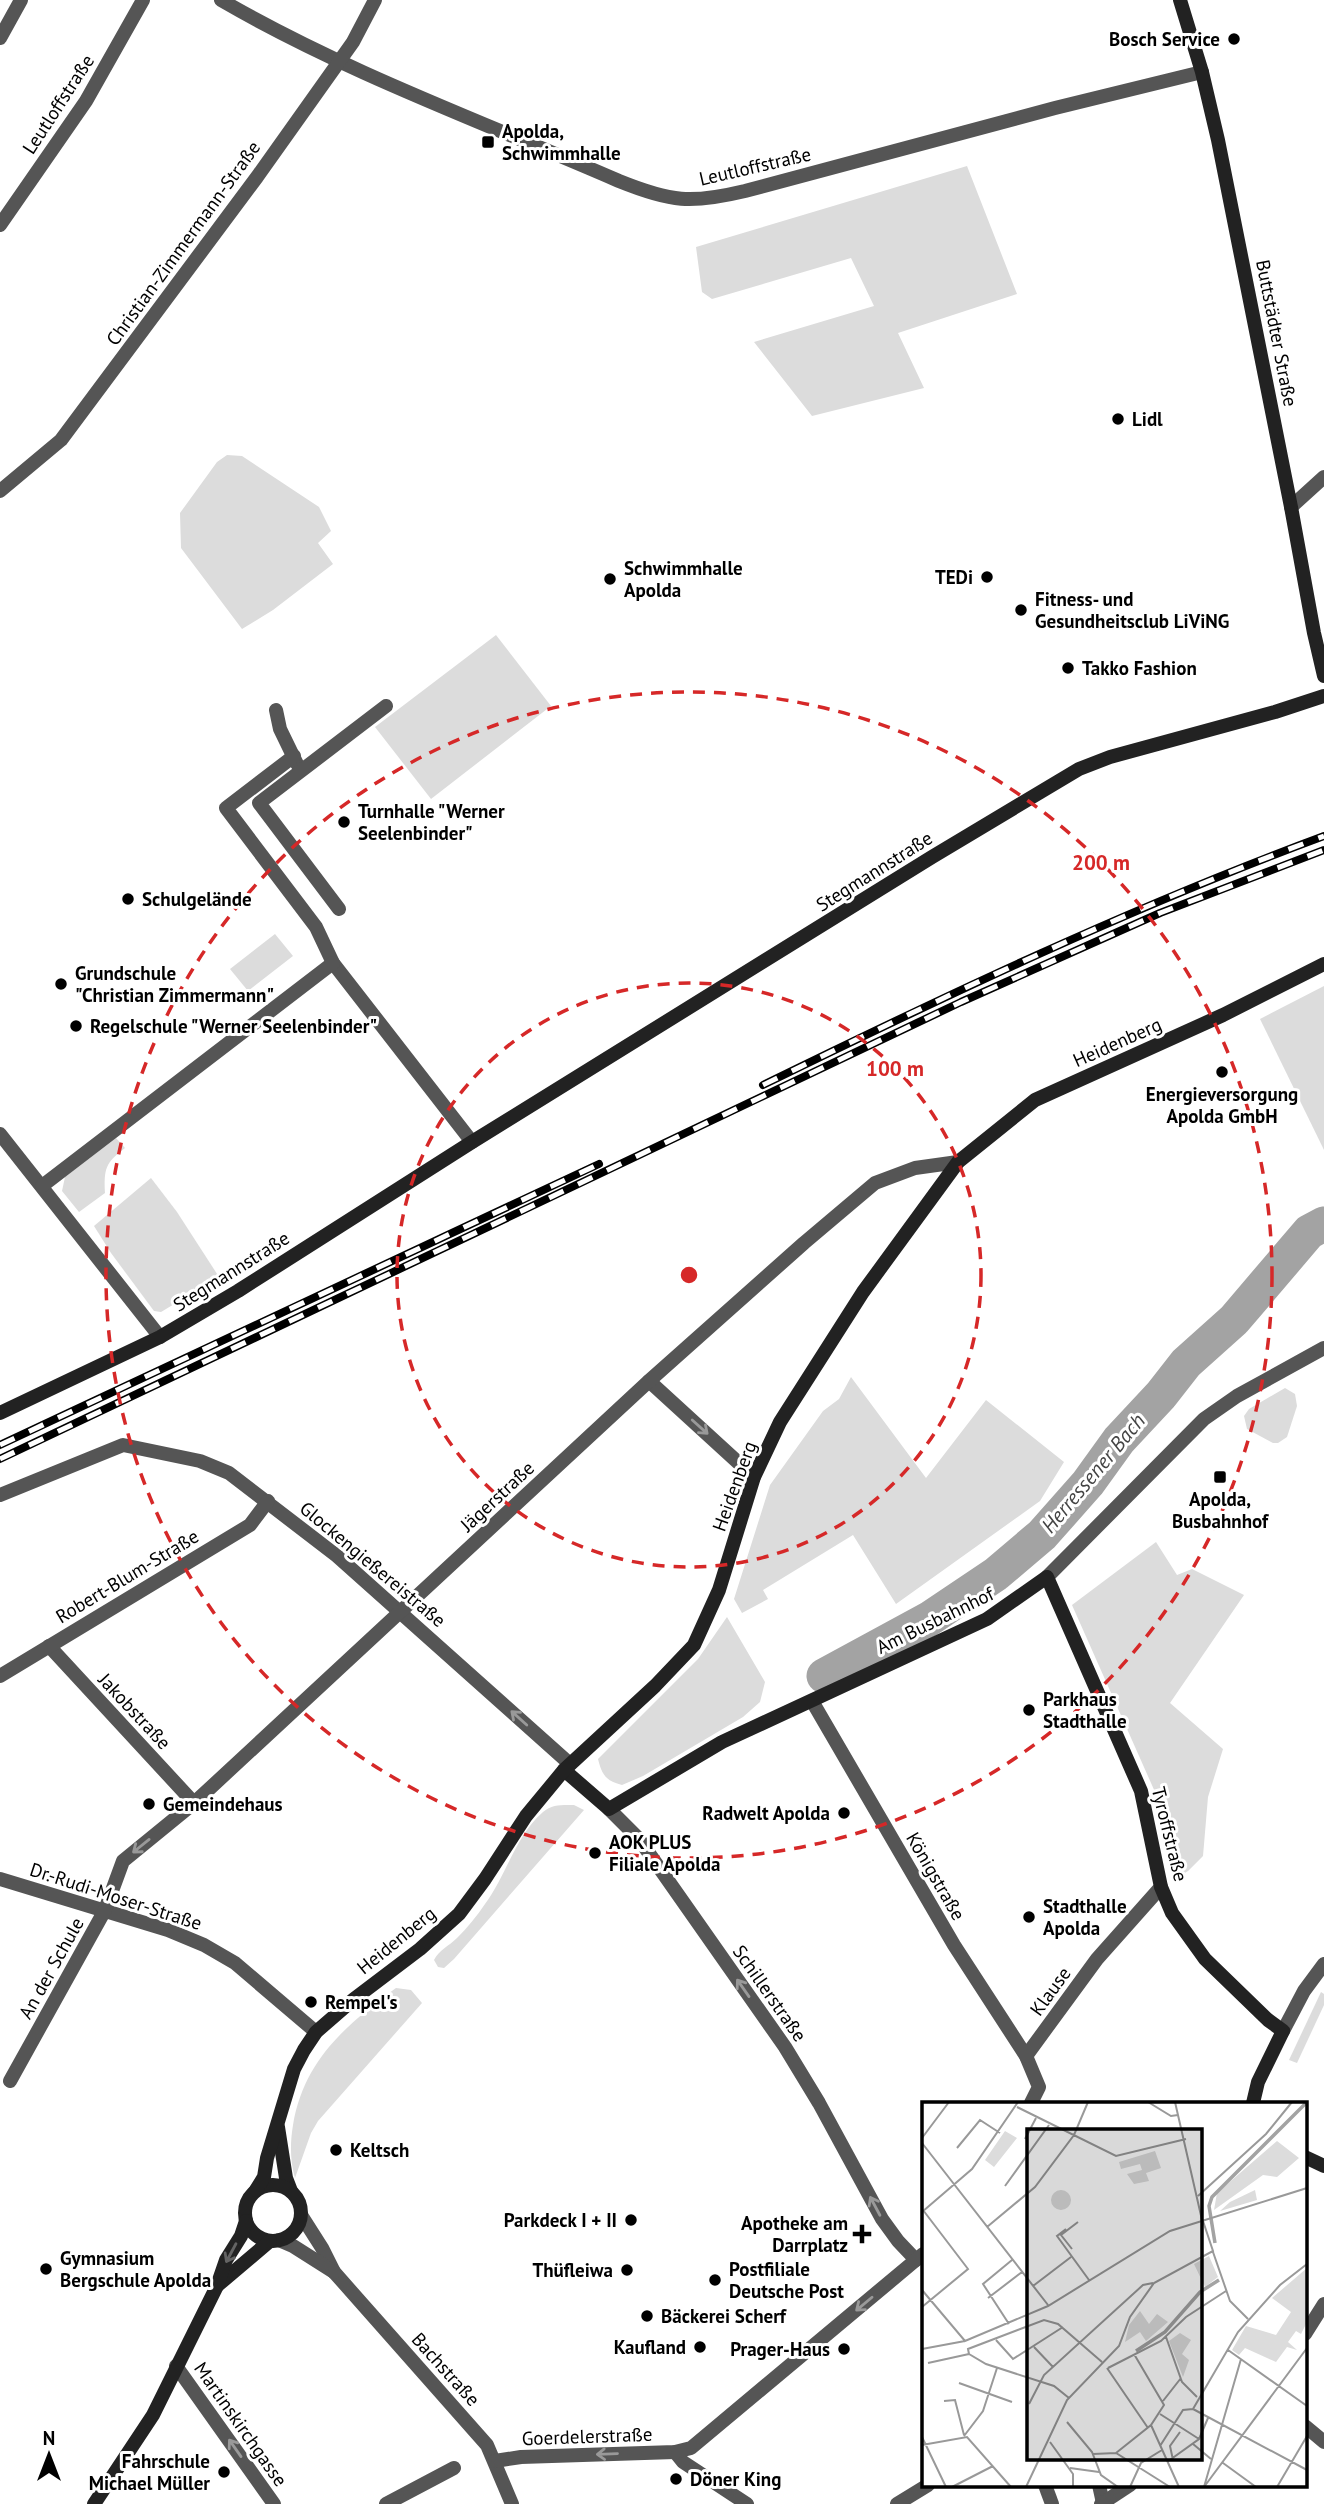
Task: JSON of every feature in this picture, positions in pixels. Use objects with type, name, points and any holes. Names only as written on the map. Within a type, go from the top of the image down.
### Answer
[{"type":"main road","name":"Buttstädter Straße","points":[[1180,0],[1202,72],[1245,274],[1324,676]]},
{"type":"main road","name":"Stegmannstraße","points":[[0,1413],[160,1337],[238,1291],[472,1142],[1079,769],[1110,757],[1324,696]]},
{"type":"main road","name":"Heidenberg","points":[[257,2190],[264,2177],[267,2158],[294,2069],[316,2032],[420,1949],[459,1914],[526,1816],[567,1767],[655,1686],[694,1645],[719,1590],[754,1477],[780,1422],[863,1292],[958,1162],[1035,1100],[1223,1015],[1324,964]]},
{"type":"main road","name":"Am Busbahnhof","points":[[812,1701],[988,1619],[1047,1577]]},
{"type":"main road","name":"Tyroffstraße","points":[[1047,1577],[1141,1791],[1161,1887],[1172,1913],[1205,1959],[1283,2031]]},
{"type":"main road","points":[[609,1808],[722,1742],[812,1701]]},
{"type":"main road","name":"Schillerstraße","points":[[567,1767],[609,1808]]},
{"type":"main road","points":[[1253,2102],[1258,2082],[1283,2031]]},
{"type":"main road","name":"Heidenberg","points":[[278,2125],[286,2179],[291,2191]]},
{"type":"main road","points":[[1306,2157],[1324,2166]]},
{"type":"main road","points":[[94,2504],[152,2415],[217,2286],[226,2260],[241,2236],[246,2221],[246,2204],[257,2190],[272,2185],[291,2191],[299,2203],[301,2215],[293,2233],[274,2241],[217,2286]]},
{"type":"main road","points":[[246,2221],[255,2235],[274,2241]]},
{"type":"street","points":[[0,38],[20,0]]},
{"type":"street","name":"Leutloffstraße","points":[[0,225],[86,102],[143,0]]},
{"type":"street","name":"Leutloffstraße","points":[[221,0],[283,35],[339,61],[640,190],[675,200],[709,200],[1202,72]]},
{"type":"street","name":"Christian-Zimmermann-Straße","points":[[0,491],[61,440],[257,177],[358,34],[374,0]]},
{"type":"street","points":[[1291,508],[1324,477]]},
{"type":"street","points":[[339,909],[258,803],[386,706]]},
{"type":"street","points":[[276,710],[280,729],[301,771]]},
{"type":"street","points":[[293,756],[226,808],[316,927],[333,963],[472,1142]]},
{"type":"street","points":[[42,1186],[333,963]]},
{"type":"street","points":[[0,1134],[160,1337]]},
{"type":"street","name":"Jägerstraße","points":[[105,1910],[123,1861],[194,1803],[649,1381],[804,1243],[875,1183],[915,1168],[958,1162]]},
{"type":"street","name":"Am Busbahnhof","points":[[1047,1577],[1204,1419],[1237,1396],[1324,1348]]},
{"type":"street","points":[[649,1381],[754,1477]]},
{"type":"street","name":"Glockengießereistraße","points":[[0,1496],[123,1445],[200,1461],[229,1473],[337,1556],[401,1611],[567,1767]]},
{"type":"street","name":"Robert-Blum-Straße","points":[[0,1676],[250,1525],[268,1501]]},
{"type":"street","name":"Jakobstraße","points":[[49,1646],[194,1803]]},
{"type":"street","name":"Königstraße","points":[[812,1701],[954,1944],[1029,2062]]},
{"type":"street","name":"Schillerstraße","points":[[609,1808],[639,1839],[785,2047],[819,2103],[882,2219],[898,2241],[920,2257]]},
{"type":"street","name":"Dr.-Rudi-Moser-Straße","points":[[0,1879],[168,1930],[204,1944],[234,1963],[316,2032]]},
{"type":"street","name":"Klause","points":[[1029,2062],[1097,1959],[1161,1887]]},
{"type":"street","name":"An der Schule","points":[[10,2081],[105,1910]]},
{"type":"street","points":[[1283,2031],[1304,1991],[1324,1964]]},
{"type":"street","points":[[1029,2062],[1039,2087],[1032,2102]]},
{"type":"street","name":"Bachstraße","points":[[301,2215],[334,2272],[478,2434],[495,2461],[512,2504]]},
{"type":"street","name":"Bachstraße","points":[[274,2241],[293,2246],[334,2272]]},
{"type":"street","points":[[675,2452],[691,2448],[704,2438],[920,2257]]},
{"type":"street","points":[[1306,2332],[1324,2304]]},
{"type":"street","name":"Martinskirchgasse","points":[[176,2366],[274,2504]]},
{"type":"street","points":[[1306,2427],[1324,2442]]},
{"type":"street","name":"Goerdelerstraße","points":[[495,2461],[521,2457],[675,2452],[683,2462],[747,2504]]},
{"type":"street","points":[[386,2504],[454,2468]]},
{"type":"street","points":[[897,2504],[926,2486]]},
{"type":"street","points":[[1045,2486],[1052,2504]]},
{"type":"street","points":[[1099,2486],[1102,2504],[1129,2486]]},
{"type":"shaded area","points":[[967,166],[1017,294],[898,333],[924,388],[812,416],[754,342],[874,306],[851,258],[712,299],[702,292],[696,247]]},
{"type":"shaded area","points":[[227,455],[242,456],[319,507],[331,531],[318,543],[333,564],[273,610],[242,629],[181,548],[180,513],[217,462]]},
{"type":"shaded area","points":[[496,635],[551,706],[431,799],[375,727]]},
{"type":"shaded area","points":[[275,934],[293,956],[248,991],[230,969]]},
{"type":"shaded area","points":[[1324,986],[1324,1150],[1260,1019]]},
{"type":"shaded area","points":[[116,1138],[125,1148],[107,1167],[105,1193],[79,1212],[62,1191],[65,1177]]},
{"type":"shaded area","points":[[151,1178],[177,1212],[219,1277],[161,1312],[154,1311],[94,1226]]},
{"type":"shaded area","points":[[851,1377],[926,1478],[986,1400],[1064,1462],[1040,1501],[896,1604],[853,1535],[763,1590],[768,1599],[742,1613],[734,1599],[770,1485],[823,1411],[839,1399]]},
{"type":"shaded area","points":[[1285,1388],[1295,1394],[1297,1406],[1287,1437],[1273,1443],[1247,1429],[1244,1416],[1249,1409]]},
{"type":"shaded area","points":[[1156,1542],[1177,1575],[1192,1569],[1244,1595],[1170,1703],[1223,1749],[1208,1797],[1203,1856],[1178,1877],[1175,1837],[1072,1605]]},
{"type":"shaded area","points":[[727,1617],[765,1682],[760,1702],[743,1717],[643,1776],[622,1785],[608,1779],[598,1759],[698,1659]]},
{"type":"shaded area","points":[[574,1805],[584,1810],[454,1959],[444,1968],[438,1967],[434,1960],[472,1922],[534,1821],[550,1808]]},
{"type":"shaded area","points":[[396,1988],[411,1990],[422,2003],[318,2121],[295,2178],[291,2159],[292,2132],[307,2081],[317,2063],[344,2030]]},
{"type":"shaded area","points":[[1321,1992],[1324,1994],[1324,2005],[1297,2063],[1289,2060]]},
{"type":"waterway","name":"Herressener Bach","points":[[824,1676],[929,1619],[996,1574],[1042,1535],[1186,1363],[1234,1320],[1309,1232],[1324,1224]]},
{"type":"railway","points":[[763,1085],[1040,953],[1181,892],[1324,836]]},
{"type":"railway","points":[[0,1459],[961,1002],[1160,913],[1324,850]]},
{"type":"railway","points":[[0,1445],[599,1164]]},
{"type":"place","name":"Bosch Service","points":[[1234,39]]},
{"type":"place","name":"Apolda, Schwimmhalle","points":[[488,142]]},
{"type":"place","name":"Lidl","points":[[1118,419]]},
{"type":"place","name":"TEDi","points":[[987,577]]},
{"type":"place","name":"Schwimmhalle Apolda","points":[[610,579]]},
{"type":"place","name":"Fitness- und Gesundheitsclub LiViNG","points":[[1021,610]]},
{"type":"place","name":"Takko Fashion","points":[[1068,668]]},
{"type":"place","name":"Turnhalle \"Werner Seelenbinder\"","points":[[344,822]]},
{"type":"place","name":"Schulgelände","points":[[128,899]]},
{"type":"place","name":"Grundschule \"Christian Zimmermann\"","points":[[61,984]]},
{"type":"place","name":"Regelschule \"Werner Seelenbinder\"","points":[[76,1026]]},
{"type":"place","name":"Energieversorgung Apolda GmbH","points":[[1222,1072]]},
{"type":"place","name":"Apolda, Busbahnhof","points":[[1220,1477]]},
{"type":"place","name":"Parkhaus Stadthalle","points":[[1029,1710]]},
{"type":"place","name":"Gemeindehaus","points":[[149,1804]]},
{"type":"place","name":"Radwelt Apolda","points":[[844,1813]]},
{"type":"place","name":"AOK PLUS Filiale Apolda","points":[[595,1853]]},
{"type":"place","name":"Stadthalle Apolda","points":[[1029,1917]]},
{"type":"place","name":"Rempel's","points":[[311,2002]]},
{"type":"place","name":"Keltsch","points":[[336,2150]]},
{"type":"place","name":"Parkdeck I + II","points":[[631,2220]]},
{"type":"place","name":"Apotheke am Darrplatz","points":[[862,2234]]},
{"type":"place","name":"Gymnasium Bergschule Apolda","points":[[46,2269]]},
{"type":"place","name":"Thüfleiwa","points":[[627,2270]]},
{"type":"place","name":"Postfiliale Deutsche Post","points":[[715,2280]]},
{"type":"place","name":"Bäckerei Scherf","points":[[647,2316]]},
{"type":"place","name":"Kaufland","points":[[700,2347]]},
{"type":"place","name":"Prager-Haus","points":[[844,2349]]},
{"type":"place","name":"Fahrschule Michael Müller","points":[[224,2472]]},
{"type":"place","name":"Döner King","points":[[676,2479]]}]
